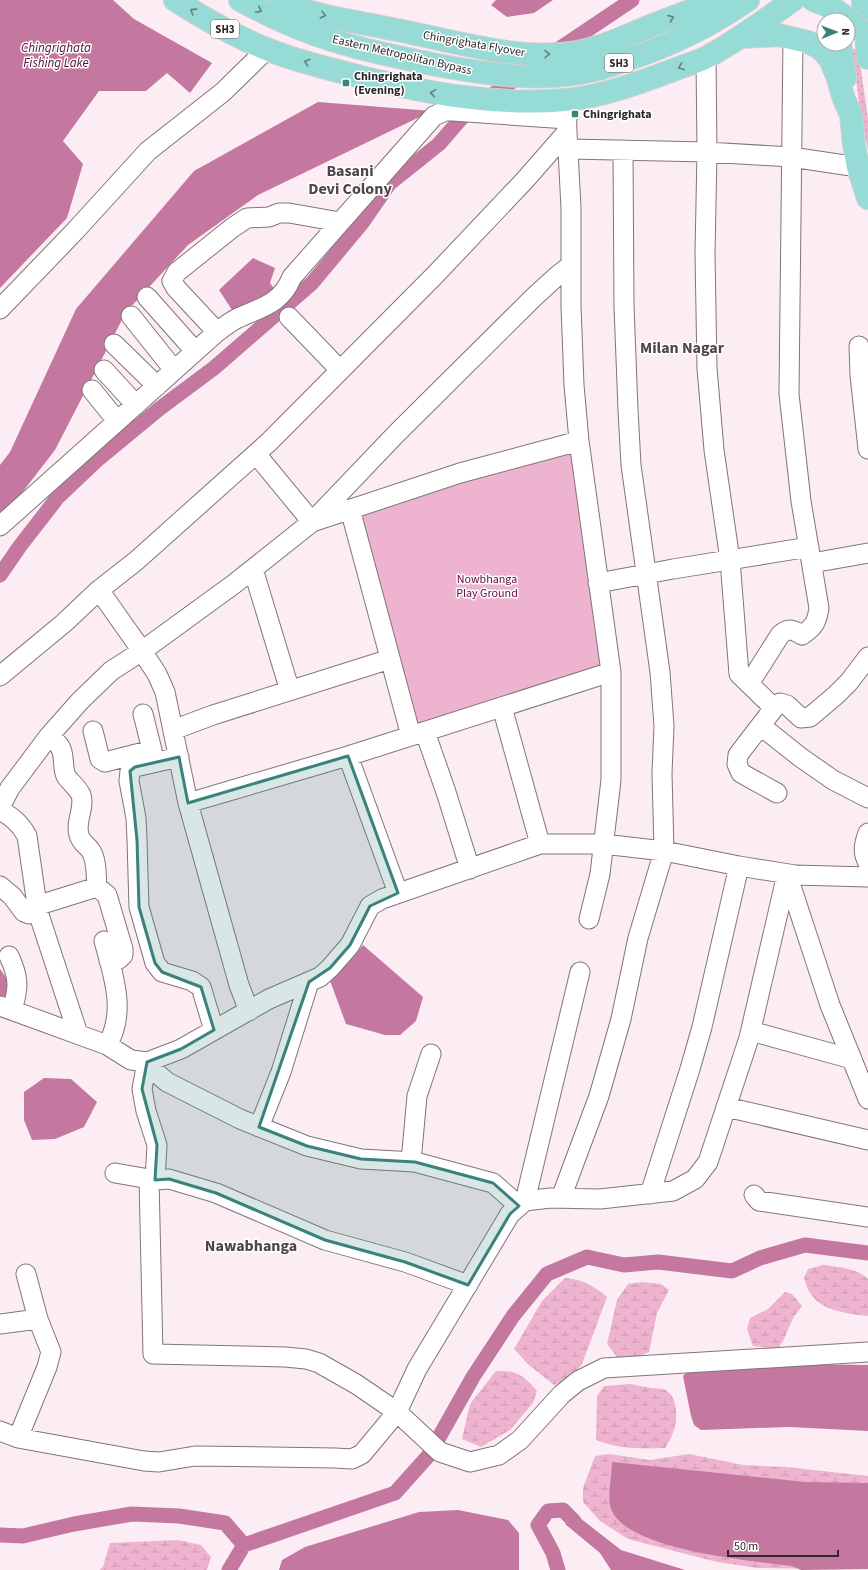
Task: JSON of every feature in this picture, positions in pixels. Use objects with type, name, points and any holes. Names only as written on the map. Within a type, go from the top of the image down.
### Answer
[{"type":"main road","name":"SH3","points":[[175,0],[206,19],[272,51],[320,67],[420,91],[472,98],[519,108],[567,125],[624,87],[706,58],[741,37],[793,0]]},
{"type":"main road","name":"Eastern Metropolitan Bypass","points":[[240,0],[281,8],[314,34],[356,47],[476,72],[556,76],[594,70],[636,57],[700,30],[748,0]]},
{"type":"main road","name":"Chingrighata Flyover","points":[[281,8],[495,50],[529,54],[549,54],[577,52],[595,48],[685,13],[728,0]]},
{"type":"main road","points":[[812,0],[832,7],[868,36]]},
{"type":"main road","points":[[838,0],[838,12]]},
{"type":"main road","points":[[862,0],[868,58]]},
{"type":"main road","points":[[741,37],[778,34],[808,42],[820,48],[830,59],[844,100],[851,115]]},
{"type":"main road","points":[[841,52],[858,167],[868,198]]},
{"type":"street","points":[[749,684],[780,635],[786,630],[793,630],[802,635],[811,629],[817,619],[819,608],[800,494],[789,394],[792,260],[790,227],[794,38]]},
{"type":"street","points":[[0,309],[75,231],[148,151],[272,51]]},
{"type":"street","points":[[706,58],[706,368],[714,450],[730,560],[739,674],[774,708]]},
{"type":"street","points":[[0,526],[217,332],[236,319],[274,302],[288,285],[292,277],[434,116],[445,111],[519,108]]},
{"type":"street","points":[[567,125],[623,150],[707,152],[791,157],[858,167]]},
{"type":"street","points":[[567,125],[571,208],[571,306],[574,385],[579,442],[611,672],[612,780],[600,874],[589,919]]},
{"type":"street","points":[[0,676],[64,623],[99,590],[136,561],[256,454],[435,275],[525,180],[567,125]]},
{"type":"street","points":[[561,1198],[599,1096],[621,1019],[638,938],[664,851],[662,773],[663,718],[660,672],[648,574],[631,465],[624,306],[623,150]]},
{"type":"street","points":[[217,332],[176,288],[172,281],[177,272],[232,228],[247,218],[269,217],[279,213],[289,213],[340,222]]},
{"type":"street","points":[[0,807],[10,788],[49,736],[80,701],[111,671],[142,651],[253,569],[312,522],[396,434],[534,297],[571,265]]},
{"type":"street","points":[[147,297],[195,351]]},
{"type":"street","points":[[131,316],[174,370]]},
{"type":"street","points":[[289,318],[340,370]]},
{"type":"street","points":[[114,344],[157,386]]},
{"type":"street","points":[[859,346],[860,375],[868,449]]},
{"type":"street","points":[[104,370],[136,405]]},
{"type":"street","points":[[92,390],[117,421]]},
{"type":"street","points":[[312,522],[460,473],[579,442]]},
{"type":"street","points":[[256,454],[312,522]]},
{"type":"street","points":[[350,509],[390,658],[418,734],[446,792],[470,869]]},
{"type":"street","points":[[598,583],[730,560],[868,553]]},
{"type":"street","points":[[253,569],[290,691]]},
{"type":"street","points":[[99,590],[157,674],[164,692],[188,803],[239,985],[249,1011]]},
{"type":"street","points":[[777,793],[741,773],[737,764],[738,755],[774,708],[780,703],[786,705],[801,718],[810,717],[849,682],[868,657]]},
{"type":"street","points":[[214,1030],[206,998],[201,987],[192,981],[162,972],[155,963],[139,907],[138,840],[136,818],[129,781],[130,771],[176,744],[213,715],[390,658]]},
{"type":"street","points":[[188,803],[348,756],[611,672]]},
{"type":"street","points":[[502,707],[540,844]]},
{"type":"street","points":[[143,714],[152,750]]},
{"type":"street","points":[[761,726],[800,757],[833,780],[867,797]]},
{"type":"street","points":[[93,731],[100,759],[105,762],[176,744]]},
{"type":"street","points":[[49,736],[58,744],[61,750],[63,768],[66,776],[81,796],[77,826],[78,834],[82,842],[91,851],[94,858],[96,887]]},
{"type":"street","points":[[348,756],[398,893]]},
{"type":"street","points":[[0,810],[16,820],[22,826],[27,836],[37,909],[78,1034]]},
{"type":"street","points":[[868,833],[863,847],[864,856],[868,863]]},
{"type":"street","points":[[9,956],[16,972],[18,984],[16,998],[6,1008],[107,1045],[131,1060],[147,1062],[180,1049],[269,999],[320,977],[350,945],[370,906],[382,899],[540,844],[603,844],[664,851],[787,874],[868,877]]},
{"type":"street","points":[[650,1194],[702,1027],[739,866]]},
{"type":"street","points":[[0,1431],[18,1438],[144,1461],[159,1462],[196,1456],[352,1459],[362,1454],[397,1412],[417,1369],[510,1214],[522,1204],[561,1198],[600,1199],[673,1191],[695,1179],[708,1162],[751,1031],[787,874]]},
{"type":"street","points":[[787,874],[830,1005],[868,1099]]},
{"type":"street","points":[[0,886],[12,896],[24,912],[29,914],[37,909],[96,887]]},
{"type":"street","points":[[96,887],[107,895],[123,950],[123,955],[119,959],[109,961]]},
{"type":"street","points":[[104,941],[116,991],[117,1014],[113,1036],[107,1045]]},
{"type":"street","points":[[522,1204],[580,972]]},
{"type":"street","points":[[259,1127],[281,1072],[310,982]]},
{"type":"street","points":[[751,1031],[852,1059]]},
{"type":"street","points":[[411,1162],[417,1096],[431,1054]]},
{"type":"street","points":[[147,1062],[154,1071],[167,1082],[240,1119],[307,1146],[360,1159],[411,1162],[492,1183],[522,1204]]},
{"type":"street","points":[[147,1062],[142,1089],[146,1111],[157,1145],[152,1179],[153,1354],[285,1357],[306,1359],[319,1363],[356,1384],[397,1412],[440,1452],[470,1462],[499,1455],[520,1440],[562,1394],[578,1381],[604,1368],[868,1352]]},
{"type":"street","points":[[726,1107],[868,1140]]},
{"type":"street","points":[[115,1173],[152,1179],[169,1179],[216,1192],[324,1240],[405,1262],[468,1285]]},
{"type":"street","points":[[754,1195],[760,1201],[868,1217]]},
{"type":"street","points":[[18,1438],[47,1367],[51,1352],[38,1319],[26,1274]]},
{"type":"street","points":[[0,1324],[38,1319]]},
{"type":"highlighted area","points":[[348,756],[398,893],[370,906],[350,945],[330,968],[309,982],[259,1127],[307,1146],[361,1159],[415,1162],[493,1183],[519,1206],[510,1214],[468,1285],[405,1262],[325,1240],[216,1193],[169,1179],[155,1180],[157,1145],[142,1089],[147,1062],[181,1049],[214,1030],[201,987],[162,972],[155,963],[139,907],[137,840],[130,771],[135,767],[179,757],[188,803]]},
{"type":"green space","points":[[856,49],[858,49],[868,119],[868,151],[860,110],[852,52],[856,52]]},
{"type":"green space","name":"Nowbhanga Play Ground","points":[[575,448],[608,667],[415,731],[359,514]]},
{"type":"green space","points":[[823,1265],[853,1270],[868,1279],[868,1316],[828,1308],[815,1299],[807,1288],[804,1278],[808,1269]]},
{"type":"green space","points":[[565,1278],[588,1284],[607,1297],[582,1364],[573,1375],[554,1385],[529,1365],[514,1349],[542,1301]]},
{"type":"green space","points":[[642,1282],[661,1284],[669,1290],[657,1313],[649,1352],[633,1359],[617,1357],[607,1344],[617,1300],[628,1284]]},
{"type":"green space","points":[[785,1292],[792,1294],[802,1306],[793,1318],[783,1341],[778,1349],[753,1346],[747,1329],[750,1318],[768,1309]]},
{"type":"green space","points":[[496,1371],[520,1375],[537,1391],[533,1403],[510,1430],[481,1447],[462,1439],[470,1404]]},
{"type":"green space","points":[[630,1384],[664,1389],[672,1397],[675,1404],[676,1418],[674,1431],[665,1448],[630,1448],[596,1440],[597,1396],[604,1386]]},
{"type":"green space","points":[[609,1454],[650,1460],[689,1454],[743,1465],[786,1467],[868,1476],[868,1565],[825,1569],[757,1568],[717,1562],[628,1539],[600,1521],[583,1502],[583,1488],[595,1456]]},
{"type":"green space","points":[[178,1540],[201,1545],[211,1557],[207,1570],[99,1570],[103,1567],[110,1543]]},
{"type":"water","name":"Chingrighata Fishing Lake","points":[[0,0],[113,0],[134,19],[212,63],[190,93],[167,73],[146,91],[99,91],[63,141],[83,164],[67,218],[0,288]]},
{"type":"water","points":[[496,0],[553,0],[534,13],[507,17],[491,5]]},
{"type":"water","points":[[318,102],[432,111],[258,195],[188,245],[126,312],[55,450],[0,519],[0,465],[10,452],[76,309],[194,171]]},
{"type":"water","points":[[253,258],[275,268],[270,283],[278,294],[234,313],[219,290]]},
{"type":"water","points":[[363,945],[423,997],[416,1021],[400,1035],[385,1035],[346,1024],[329,978],[348,963]]},
{"type":"water","points":[[0,969],[10,983],[13,993],[5,1002],[0,1000]]},
{"type":"water","points":[[44,1078],[71,1079],[97,1102],[84,1127],[55,1139],[32,1140],[24,1120],[24,1092]]},
{"type":"water","points":[[708,1363],[868,1365],[868,1431],[789,1427],[701,1430],[694,1425],[691,1416],[683,1376],[690,1369]]},
{"type":"water","points":[[612,1462],[805,1482],[868,1483],[868,1569],[801,1570],[792,1566],[749,1561],[690,1550],[661,1543],[636,1533],[619,1520],[610,1505],[609,1496]]},
{"type":"water","points":[[458,1510],[508,1520],[519,1533],[519,1570],[279,1570],[282,1560],[305,1547],[419,1512]]},
{"type":"water","points":[[580,1518],[621,1550],[685,1570],[611,1570],[600,1553],[565,1524]]},
{"type":"waterway","points":[[553,53],[632,0]]},
{"type":"waterway","points":[[0,575],[20,546],[58,497],[96,461],[159,409],[214,368],[312,283],[362,223],[389,184],[439,144],[465,114],[511,82]]},
{"type":"waterway","points":[[0,1535],[23,1536],[74,1524],[132,1514],[179,1516],[225,1523],[244,1545],[395,1493],[429,1455],[473,1377],[513,1316],[547,1274],[587,1257],[624,1265],[658,1262],[732,1271],[760,1258],[805,1245],[868,1253]]},
{"type":"waterway","points":[[558,1570],[553,1553],[538,1525],[548,1511],[563,1510],[574,1521]]},
{"type":"waterway","points":[[229,1570],[244,1545]]},
{"type":"place","name":"Chingrighata (Evening)","points":[[346,83]]},
{"type":"place","name":"Chingrighata","points":[[575,114]]},
{"type":"district","name":"Basani Devi Colony","points":[[350,180]]},
{"type":"district","name":"Milan Nagar","points":[[682,348]]},
{"type":"district","name":"Nawabhanga","points":[[251,1246]]}]
